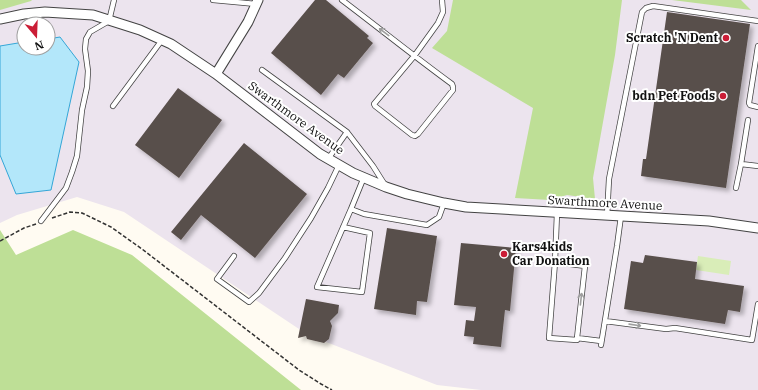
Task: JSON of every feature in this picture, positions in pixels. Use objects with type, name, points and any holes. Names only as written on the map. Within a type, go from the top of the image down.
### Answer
[{"type":"street","points":[[216,74],[248,22],[257,2]]},
{"type":"street","name":"Swarthmore Avenue","points":[[0,19],[24,14],[45,12],[93,16],[140,30],[171,44],[216,74],[328,159],[353,173],[386,187],[408,194],[466,207],[709,221],[758,228]]},
{"type":"lane","points":[[41,221],[66,188],[76,156],[88,71],[85,49],[86,39],[90,32],[109,20],[114,0]]},
{"type":"lane","points":[[213,0],[257,2]]},
{"type":"lane","points":[[342,0],[415,56],[452,84],[453,90],[415,136],[374,104],[415,56],[438,23],[442,12],[442,0]]},
{"type":"lane","points":[[607,216],[609,179],[642,12],[646,8],[652,6],[758,21]]},
{"type":"lane","points":[[113,106],[162,40]]},
{"type":"lane","points":[[758,46],[749,103],[750,105],[758,107]]},
{"type":"lane","points":[[262,70],[347,132],[374,166],[386,187]]},
{"type":"lane","points":[[736,188],[748,120]]},
{"type":"lane","points":[[328,159],[347,132]]},
{"type":"lane","points":[[741,164],[758,166]]},
{"type":"lane","points":[[234,256],[217,279],[249,302],[259,293],[302,233],[325,194],[339,165]]},
{"type":"lane","points":[[343,227],[370,233],[362,292],[317,287],[364,177]]},
{"type":"lane","points":[[351,209],[364,214],[427,224],[439,217],[444,203]]},
{"type":"lane","points":[[557,213],[549,338],[577,340],[577,338],[601,343],[617,246],[620,216]]},
{"type":"lane","points":[[555,262],[585,266],[577,338]]},
{"type":"lane","points":[[605,321],[666,329],[675,328],[752,340],[758,304]]},
{"type":"path","points":[[0,241],[41,221],[70,212],[82,213],[111,227],[142,249],[299,370],[332,390]]},
{"type":"shaded area","points":[[0,0],[758,0],[758,390],[481,390],[437,385],[308,335],[124,212],[77,197],[17,215],[0,223]]},
{"type":"green space","points":[[0,0],[32,0],[0,10]]},
{"type":"green space","points":[[453,0],[622,0],[615,55],[593,178],[595,199],[567,195],[550,200],[515,198],[533,108],[432,48],[447,31]]},
{"type":"green space","points":[[672,0],[741,0],[751,10]]},
{"type":"green space","points":[[0,230],[16,255],[73,230],[132,255],[301,390],[0,390]]},
{"type":"green space","points":[[698,256],[731,261],[729,275],[696,270]]},
{"type":"water","points":[[60,37],[79,62],[51,190],[16,194],[0,155],[0,46],[16,43],[16,56],[56,56],[56,38]]},
{"type":"building","points":[[315,0],[326,0],[369,36],[367,38],[373,43],[344,78],[338,74],[321,95],[271,53]]},
{"type":"building","points":[[667,12],[750,24],[726,188],[641,176],[643,159],[646,159]]},
{"type":"building","points":[[178,88],[222,120],[179,178],[135,145]]},
{"type":"building","points":[[244,143],[307,194],[255,258],[201,215],[181,240],[171,232]]},
{"type":"building","points":[[387,228],[437,236],[427,302],[417,301],[416,315],[374,309]]},
{"type":"building","points":[[461,243],[516,248],[510,311],[505,310],[501,347],[473,344],[474,337],[464,336],[466,320],[474,321],[476,307],[454,305]]},
{"type":"building","points":[[645,255],[697,262],[695,279],[744,286],[740,312],[728,310],[725,324],[624,309],[631,261],[643,263]]},
{"type":"building","points":[[306,299],[339,305],[338,313],[330,321],[332,326],[329,339],[324,343],[307,339],[306,336],[298,338]]},
{"type":"place","name":"Scratch 'N Dent","points":[[726,38]]},
{"type":"place","name":"bdn Pet Foods","points":[[723,96]]},
{"type":"place","name":"Kars4kids Car Donation","points":[[504,254]]}]
